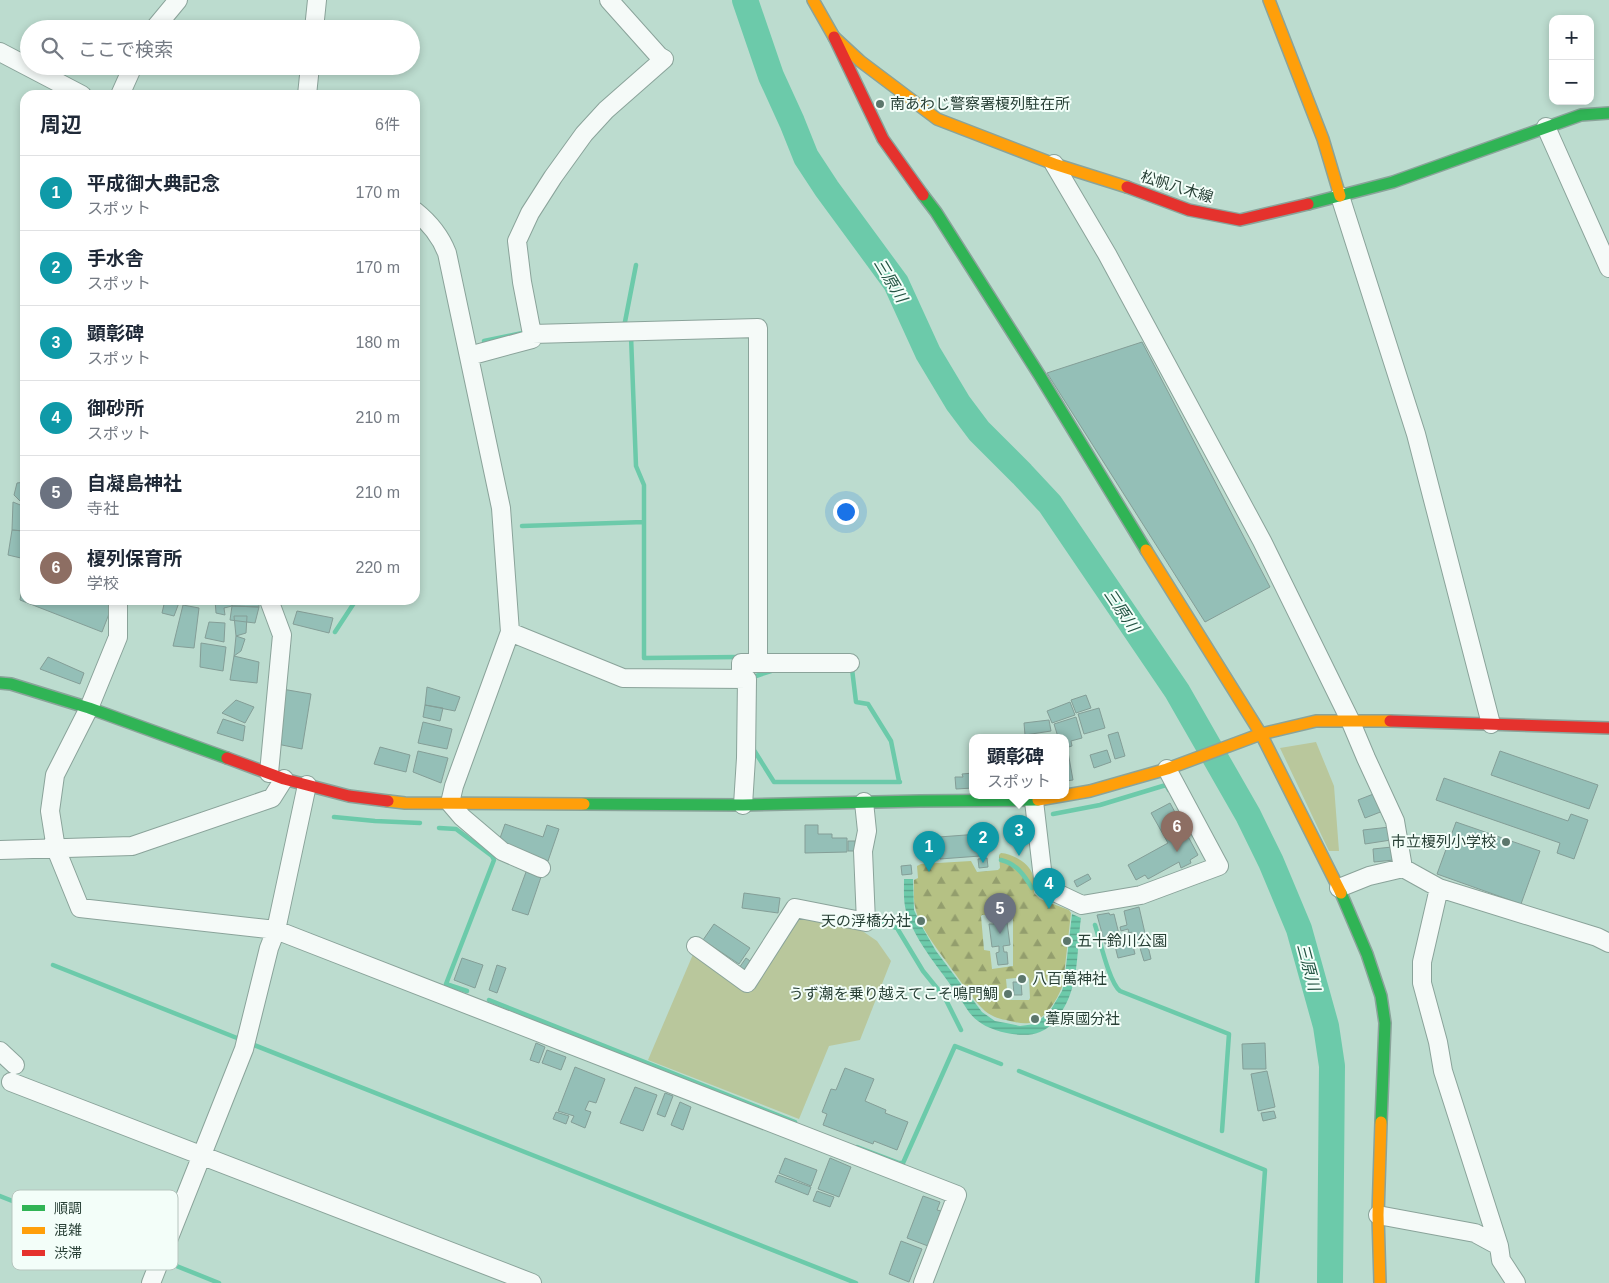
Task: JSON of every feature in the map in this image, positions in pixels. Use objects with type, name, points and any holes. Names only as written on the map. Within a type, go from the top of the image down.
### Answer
[{"type":"street","points":[[161,20],[178,0]]},
{"type":"street","points":[[315,20],[317,0]]},
{"type":"street","points":[[469,356],[532,339],[517,241],[530,213],[584,134],[606,110],[664,59],[659,56],[609,0]]},
{"type":"street","name":"松帆八木線","points":[[813,0],[834,37],[860,61],[937,119],[1054,164],[1144,193],[1189,210],[1240,220],[1393,182],[1581,115],[1609,113]]},
{"type":"street","points":[[1269,0],[1323,140],[1416,434],[1491,724]]},
{"type":"street","points":[[834,37],[883,139],[936,212],[1040,376],[1118,506],[1261,734],[1339,888],[1370,962],[1381,996],[1386,1023],[1378,1215],[1380,1283]]},
{"type":"street","points":[[0,52],[20,62]]},
{"type":"street","points":[[44,75],[72,90]]},
{"type":"street","points":[[122,90],[129,75]]},
{"type":"street","points":[[308,90],[309,75]]},
{"type":"street","points":[[1581,115],[1609,105]]},
{"type":"street","points":[[1546,127],[1609,268]]},
{"type":"street","points":[[1054,164],[1107,254],[1262,541],[1350,720],[1395,821],[1403,868]]},
{"type":"street","points":[[420,215],[429,222],[442,240],[447,253],[501,508],[510,632],[454,786],[450,803]]},
{"type":"street","points":[[532,334],[758,328],[758,663]]},
{"type":"street","points":[[118,605],[118,637],[89,708],[54,775],[50,811],[56,849],[80,908],[276,930],[957,1195],[923,1283]]},
{"type":"street","points":[[0,850],[132,846],[272,798],[276,776],[282,636],[271,605]]},
{"type":"street","points":[[510,632],[623,678],[747,679],[746,758],[743,804]]},
{"type":"street","points":[[741,679],[741,663],[850,663]]},
{"type":"street","points":[[0,683],[11,684],[89,708],[276,776],[349,796],[405,803],[743,804],[1034,801],[1045,799]]},
{"type":"street","points":[[1069,795],[1090,791],[1172,767],[1261,734],[1316,721],[1350,720],[1609,728]]},
{"type":"street","points":[[1034,801],[1044,887],[1082,905],[1141,895],[1218,866],[1172,767]]},
{"type":"street","points":[[178,1216],[244,1049],[269,948],[276,930],[307,785]]},
{"type":"street","points":[[696,946],[747,983],[795,908],[866,922],[863,851],[866,831],[864,802]]},
{"type":"street","points":[[450,803],[462,817],[502,851],[541,868]]},
{"type":"street","points":[[1339,888],[1369,876],[1403,868],[1439,888],[1588,934],[1609,943]]},
{"type":"street","points":[[1439,888],[1422,962],[1422,984],[1438,1042],[1443,1070],[1499,1246],[1501,1260],[1516,1283]]},
{"type":"street","points":[[0,1052],[15,1065]]},
{"type":"street","points":[[11,1082],[532,1283]]},
{"type":"street","points":[[1378,1215],[1475,1233],[1499,1246]]},
{"type":"street","points":[[151,1283],[156,1270]]},
{"type":"shaded area","points":[[1316,742],[1334,786],[1339,851],[1329,851],[1280,748]]},
{"type":"shaded area","points":[[904,879],[913,879],[914,910],[936,951],[982,1012],[995,1021],[1020,1026],[1035,1024],[1050,1011],[1064,984],[1072,914],[1081,918],[1073,984],[1066,1004],[1052,1024],[1040,1032],[1025,1035],[999,1031],[984,1025],[975,1018],[917,937],[905,908]]},
{"type":"shaded area","points":[[796,916],[858,928],[877,941],[891,961],[860,1040],[829,1046],[799,1119],[648,1060],[694,952],[749,993]]},
{"type":"green space","points":[[1001,853],[1011,855],[1025,863],[1033,876],[1034,893],[1040,899],[1069,910],[1071,913],[1061,990],[1055,1002],[1046,1013],[1041,1018],[1029,1023],[1018,1023],[998,1018],[982,1008],[929,938],[915,907],[914,880],[918,878],[917,866],[921,864],[971,861],[977,872],[998,870],[1000,868],[999,855]],"holes":[[[1013,914],[1013,966],[992,969],[990,951],[984,950],[981,916]],[[1029,978],[1029,1000],[1008,1000],[1006,979]]]},
{"type":"building","points":[[1142,342],[1270,587],[1205,622],[1047,373]]},
{"type":"building","points":[[17,483],[20,483],[20,501],[14,495]]},
{"type":"building","points":[[13,502],[20,505],[20,531],[12,530]]},
{"type":"building","points":[[12,530],[20,531],[20,558],[8,555]]},
{"type":"building","points":[[33,605],[112,606],[102,632]]},
{"type":"building","points":[[164,605],[178,605],[174,616],[162,613]]},
{"type":"building","points":[[183,605],[199,608],[194,648],[173,646]]},
{"type":"building","points":[[215,605],[232,605],[224,608],[225,615],[216,613]]},
{"type":"building","points":[[259,605],[259,607],[232,606]]},
{"type":"building","points":[[232,606],[259,607],[255,623],[230,620]]},
{"type":"building","points":[[297,611],[333,618],[329,633],[293,624]]},
{"type":"building","points":[[234,616],[247,616],[246,633],[236,636]]},
{"type":"building","points":[[209,622],[225,623],[224,642],[205,638]]},
{"type":"building","points":[[236,636],[245,639],[241,651],[234,656]]},
{"type":"building","points":[[201,643],[226,647],[223,671],[200,667]]},
{"type":"building","points":[[234,656],[259,662],[257,683],[230,680]]},
{"type":"building","points":[[48,657],[84,673],[80,684],[40,669]]},
{"type":"building","points":[[427,687],[460,697],[455,711],[425,705]]},
{"type":"building","points":[[282,689],[311,694],[302,749],[272,743]]},
{"type":"building","points":[[1086,695],[1091,708],[1076,713],[1071,700]]},
{"type":"building","points":[[236,700],[254,707],[245,723],[222,713]]},
{"type":"building","points":[[1070,702],[1075,715],[1052,723],[1047,711]]},
{"type":"building","points":[[425,705],[443,708],[440,721],[423,717]]},
{"type":"building","points":[[1099,708],[1105,728],[1084,734],[1078,714]]},
{"type":"building","points":[[1076,717],[1082,738],[1071,741],[1072,746],[1069,747],[1069,734],[1057,734],[1054,724]]},
{"type":"building","points":[[223,719],[245,726],[243,741],[217,733]]},
{"type":"building","points":[[1049,720],[1051,731],[1025,734],[1024,723]]},
{"type":"building","points":[[423,722],[452,729],[447,749],[418,743]]},
{"type":"building","points":[[1118,732],[1125,756],[1115,759],[1108,735]]},
{"type":"building","points":[[380,747],[410,755],[406,772],[374,764]]},
{"type":"building","points":[[1107,750],[1111,762],[1094,768],[1090,755]]},
{"type":"building","points":[[418,751],[448,758],[441,783],[413,772]]},
{"type":"building","points":[[1500,751],[1598,785],[1589,809],[1491,775]]},
{"type":"building","points":[[1069,758],[1073,780],[1069,781]]},
{"type":"building","points":[[969,773],[969,788],[956,789],[955,777],[963,777],[962,774]]},
{"type":"building","points":[[1444,778],[1568,821],[1571,814],[1588,820],[1574,859],[1557,853],[1560,843],[1436,800]]},
{"type":"building","points":[[1376,793],[1383,811],[1365,818],[1358,800]]},
{"type":"building","points":[[1170,803],[1198,855],[1190,860],[1191,863],[1181,868],[1179,862],[1148,879],[1145,875],[1136,880],[1128,865],[1168,843],[1151,813]]},
{"type":"building","points":[[1456,822],[1540,851],[1521,904],[1437,874]]},
{"type":"building","points":[[505,824],[543,837],[547,825],[559,829],[548,861],[502,845],[499,841]]},
{"type":"building","points":[[805,825],[818,825],[818,834],[832,834],[832,838],[847,838],[847,852],[805,853]]},
{"type":"building","points":[[1390,827],[1391,840],[1365,844],[1363,830]]},
{"type":"building","points":[[979,834],[980,856],[940,859],[939,837]]},
{"type":"building","points":[[848,841],[855,841],[855,851],[848,851]]},
{"type":"building","points":[[1392,847],[1394,860],[1374,862],[1373,849]]},
{"type":"building","points":[[987,858],[988,867],[979,868],[978,859]]},
{"type":"building","points":[[911,865],[912,874],[902,875],[901,866]]},
{"type":"building","points":[[526,872],[541,877],[528,915],[512,910]]},
{"type":"building","points":[[1088,874],[1091,879],[1077,887],[1074,881]]},
{"type":"building","points":[[744,893],[780,898],[778,913],[742,908]]},
{"type":"building","points":[[1139,907],[1147,942],[1135,945],[1132,932],[1129,933],[1128,929],[1121,931],[1120,927],[1127,925],[1124,911]]},
{"type":"building","points":[[1109,913],[1110,915],[1114,914],[1120,938],[1105,944],[1097,915]]},
{"type":"building","points":[[1003,915],[1004,923],[1007,922],[1010,945],[1003,946],[1004,952],[1007,952],[1008,964],[998,965],[996,953],[999,952],[999,946],[992,947],[989,924],[994,924],[993,916]]},
{"type":"building","points":[[714,924],[750,948],[739,964],[703,940]]},
{"type":"building","points":[[1132,942],[1135,954],[1118,958],[1115,946]]},
{"type":"building","points":[[1148,946],[1151,959],[1144,961],[1140,948]]},
{"type":"building","points":[[462,958],[483,965],[475,988],[454,980]]},
{"type":"building","points":[[746,958],[753,963],[746,973],[739,968]]},
{"type":"building","points":[[497,965],[506,968],[497,993],[489,990]]},
{"type":"building","points":[[1013,982],[1021,982],[1022,995],[1014,995]]},
{"type":"building","points":[[536,1043],[545,1047],[539,1063],[530,1060]]},
{"type":"building","points":[[1265,1043],[1266,1069],[1243,1069],[1242,1044]]},
{"type":"building","points":[[547,1050],[566,1057],[561,1070],[542,1063]]},
{"type":"building","points":[[575,1067],[605,1079],[596,1103],[589,1101],[585,1110],[591,1112],[585,1128],[571,1122],[574,1116],[558,1111]]},
{"type":"building","points":[[845,1068],[874,1079],[865,1101],[886,1110],[885,1113],[908,1122],[897,1150],[874,1141],[873,1144],[823,1125],[827,1114],[822,1112],[831,1089],[836,1090]]},
{"type":"building","points":[[1267,1071],[1275,1107],[1258,1111],[1251,1074]]},
{"type":"building","points":[[635,1087],[657,1095],[643,1131],[620,1123]]},
{"type":"building","points":[[665,1093],[673,1096],[665,1117],[657,1114]]},
{"type":"building","points":[[680,1102],[691,1107],[683,1130],[671,1125]]},
{"type":"building","points":[[1274,1111],[1276,1118],[1263,1121],[1261,1113]]},
{"type":"building","points":[[556,1112],[569,1116],[566,1124],[553,1119]]},
{"type":"building","points":[[785,1158],[817,1170],[811,1186],[779,1173]]},
{"type":"building","points":[[830,1158],[851,1167],[839,1197],[818,1189]]},
{"type":"building","points":[[778,1175],[811,1187],[808,1195],[775,1182]]},
{"type":"building","points":[[817,1191],[834,1197],[830,1207],[813,1201]]},
{"type":"building","points":[[923,1196],[940,1202],[937,1210],[941,1211],[928,1246],[907,1238]]},
{"type":"building","points":[[901,1241],[922,1249],[909,1282],[889,1274]]},
{"type":"waterway","name":"三原川","points":[[745,0],[771,76],[806,157],[827,189],[896,283],[928,353],[958,403],[979,431],[1050,504],[1177,691],[1248,815],[1271,862],[1299,929],[1326,1026],[1332,1066],[1330,1283]]},
{"type":"waterway","points":[[624,327],[636,265]]},
{"type":"waterway","points":[[484,341],[527,332]]},
{"type":"waterway","points":[[631,336],[636,466],[644,485],[644,658],[739,657]]},
{"type":"waterway","points":[[522,526],[644,522]]},
{"type":"waterway","points":[[335,632],[353,605]]},
{"type":"waterway","points":[[849,669],[852,669],[856,702],[868,704],[891,741],[899,781]]},
{"type":"waterway","points":[[750,678],[771,671]]},
{"type":"waterway","points":[[752,747],[774,782],[900,782]]},
{"type":"waterway","points":[[1053,814],[1100,805],[1166,785],[1169,790]]},
{"type":"waterway","points":[[334,817],[420,823]]},
{"type":"waterway","points":[[439,828],[456,829],[492,856],[494,860],[446,984],[467,991]]},
{"type":"waterway","points":[[1001,860],[1016,867],[1032,888]]},
{"type":"waterway","points":[[874,921],[897,928],[923,971],[945,998],[961,1030]]},
{"type":"waterway","points":[[1095,925],[1112,979],[1120,991],[1229,1034],[1222,1131]]},
{"type":"waterway","points":[[53,965],[242,1040]]},
{"type":"waterway","points":[[489,1000],[795,1122]]},
{"type":"waterway","points":[[249,1043],[856,1283]]},
{"type":"waterway","points":[[857,1147],[903,1163],[955,1046],[1001,1064]]},
{"type":"waterway","points":[[1019,1071],[1265,1170],[1257,1283]]},
{"type":"waterway","points":[[0,1196],[12,1201]]},
{"type":"waterway","points":[[178,1267],[219,1283]]},
{"type":"traffic: fast","points":[[1308,204],[1393,182],[1581,115],[1609,113]]},
{"type":"traffic: fast","points":[[923,195],[936,212],[1040,376],[1146,550]]},
{"type":"traffic: fast","points":[[0,683],[11,684],[89,708],[227,758]]},
{"type":"traffic: fast","points":[[584,804],[743,805],[1038,800]]},
{"type":"traffic: fast","points":[[1341,893],[1367,954],[1381,996],[1385,1023],[1381,1122]]},
{"type":"traffic: slow","points":[[813,0],[834,37],[860,61],[937,119],[1054,164],[1127,187]]},
{"type":"traffic: slow","points":[[1269,0],[1323,139],[1340,196]]},
{"type":"traffic: slow","points":[[1146,550],[1261,734],[1341,893]]},
{"type":"traffic: slow","points":[[1069,795],[1090,791],[1167,769],[1261,734],[1316,721],[1390,721]]},
{"type":"traffic: slow","points":[[1038,800],[1044,799]]},
{"type":"traffic: slow","points":[[388,801],[405,803],[584,804]]},
{"type":"traffic: slow","points":[[1380,1283],[1378,1215],[1381,1122]]},
{"type":"traffic: jam","points":[[834,37],[883,139],[923,195]]},
{"type":"traffic: jam","points":[[1127,187],[1189,210],[1240,220],[1308,204]]},
{"type":"traffic: jam","points":[[1390,721],[1609,728]]},
{"type":"traffic: jam","points":[[227,758],[284,779],[349,796],[388,801]]},
{"type":"place","name":"南あわじ警察署榎列駐在所","points":[[880,104]]},
{"type":"place","name":"市立榎列小学校","points":[[1506,842]]},
{"type":"place","name":"榎列保育所","points":[[1177,852]]},
{"type":"place","name":"顕彰碑","points":[[1019,856]]},
{"type":"place","name":"手水舎","points":[[983,863]]},
{"type":"place","name":"平成御大典記念","points":[[929,872]]},
{"type":"place","name":"御砂所","points":[[1049,909]]},
{"type":"place","name":"天の浮橋分社","points":[[921,921]]},
{"type":"place","name":"自凝島神社","points":[[1000,934]]},
{"type":"place","name":"五十鈴川公園","points":[[1067,941]]},
{"type":"place","name":"八百萬神社","points":[[1022,979]]},
{"type":"place","name":"うず潮を乗り越えてこそ鳴門鯛","points":[[1008,994]]},
{"type":"place","name":"葦原國分社","points":[[1035,1019]]}]
